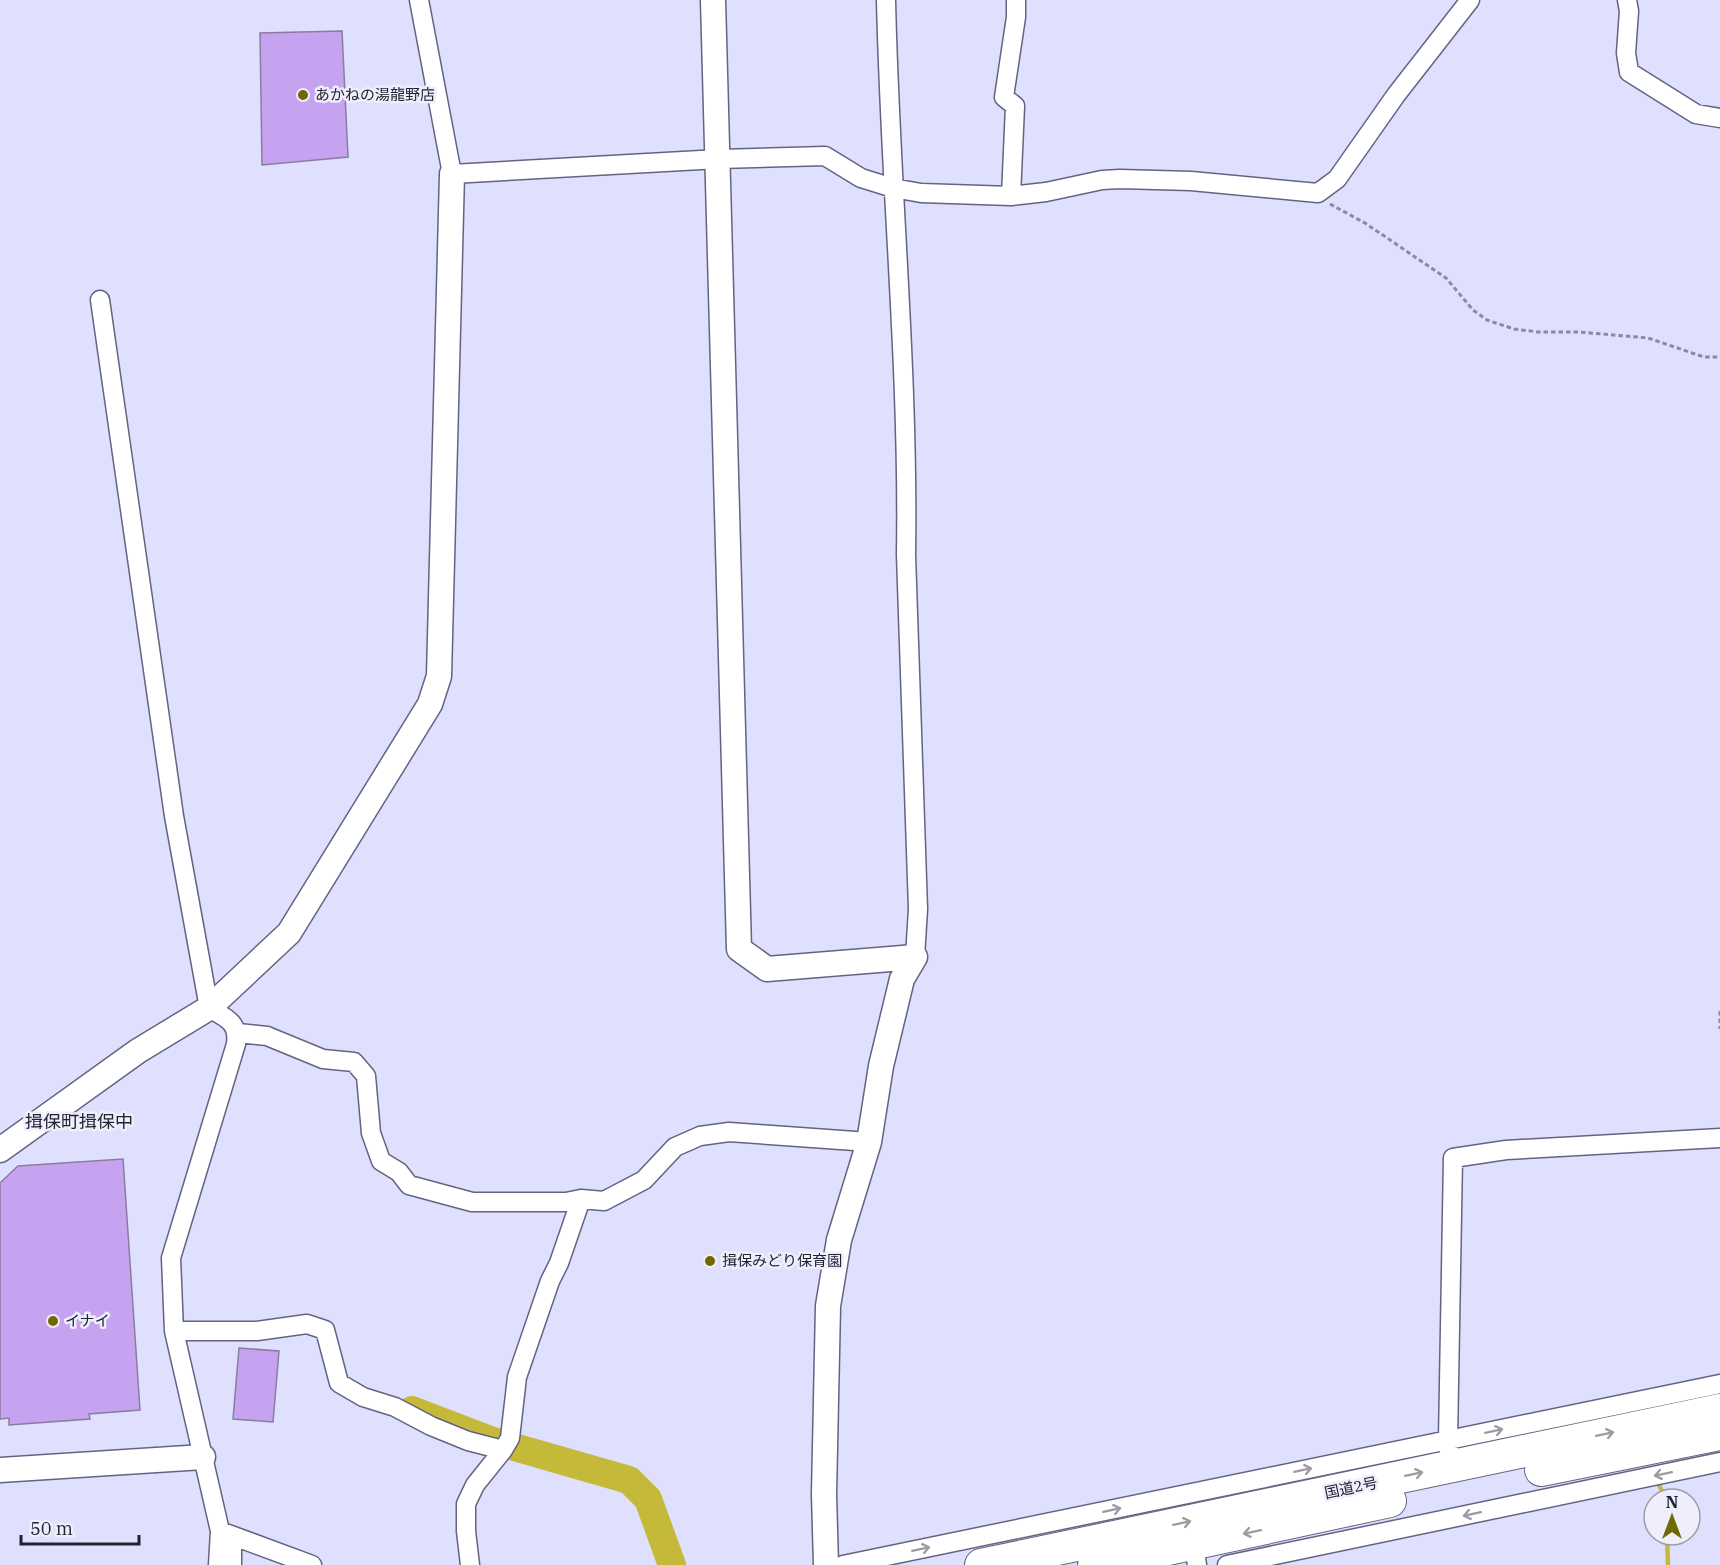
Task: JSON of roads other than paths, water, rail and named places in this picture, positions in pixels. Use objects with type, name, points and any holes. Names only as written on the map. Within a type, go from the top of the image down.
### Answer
[{"type":"highway","name":"国道2号","points":[[981,1565],[1450,1453],[1720,1410]]},
{"type":"highway","name":"国道2号","points":[[1094,1565],[1196,1555],[1459,1486],[1720,1434]]},
{"type":"street","points":[[0,1150],[138,1052],[209,1008],[289,933],[429,704],[439,676],[452,174],[419,0]]},
{"type":"street","points":[[713,0],[739,949],[767,969],[915,957]]},
{"type":"street","points":[[826,1565],[824,1494],[828,1305],[839,1240],[870,1142],[881,1066],[903,979],[915,957],[918,909],[906,555],[907,499],[886,0]]},
{"type":"street","points":[[1011,196],[1015,106],[1004,97],[1016,17],[1016,0]]},
{"type":"street","points":[[452,174],[719,159],[825,156],[861,178],[893,188],[921,193],[1011,196],[1120,178],[1317,192],[1337,178],[1396,95],[1470,0]]},
{"type":"street","points":[[1627,0],[1629,11],[1626,53],[1629,72],[1696,114],[1720,118]]},
{"type":"street","points":[[100,300],[174,816],[209,1008],[231,1021],[238,1033],[171,1258],[174,1331],[203,1457],[226,1533],[232,1565]]},
{"type":"street","points":[[238,1033],[267,1036],[323,1059],[354,1062],[366,1076],[371,1133],[381,1161],[399,1172],[409,1185],[472,1202],[567,1202],[581,1199],[604,1201],[644,1180],[675,1147],[700,1136],[741,1132],[870,1142]]},
{"type":"street","points":[[1450,1453],[1453,1158],[1506,1150],[1720,1138]]},
{"type":"street","points":[[470,1565],[466,1504],[475,1485],[510,1438],[518,1377],[550,1281],[559,1263],[581,1199]]},
{"type":"street","points":[[174,1331],[257,1330],[307,1324],[325,1330],[339,1383],[363,1397],[395,1407],[458,1438],[503,1450]]},
{"type":"street","points":[[843,1565],[1450,1453],[1720,1384]]},
{"type":"street","points":[[0,1470],[203,1457]]},
{"type":"street","points":[[1227,1565],[1720,1462]]},
{"type":"street","points":[[218,1565],[226,1533]]},
{"type":"street","points":[[226,1533],[312,1565]]},
{"type":"waterway","points":[[412,1410],[493,1441],[629,1480],[648,1499],[672,1565]]},
{"type":"waterway","points":[[1658,1483],[1660,1487]]},
{"type":"waterway","points":[[1667,1547],[1668,1565]]},
{"type":"place","name":"あかねの湯龍野店","points":[[303,95]]},
{"type":"place","name":"揖保みどり保育園","points":[[710,1261]]},
{"type":"place","name":"イナイ","points":[[53,1321]]},
{"type":"district","name":"揖保町揖保中","points":[[79,1122]]}]
